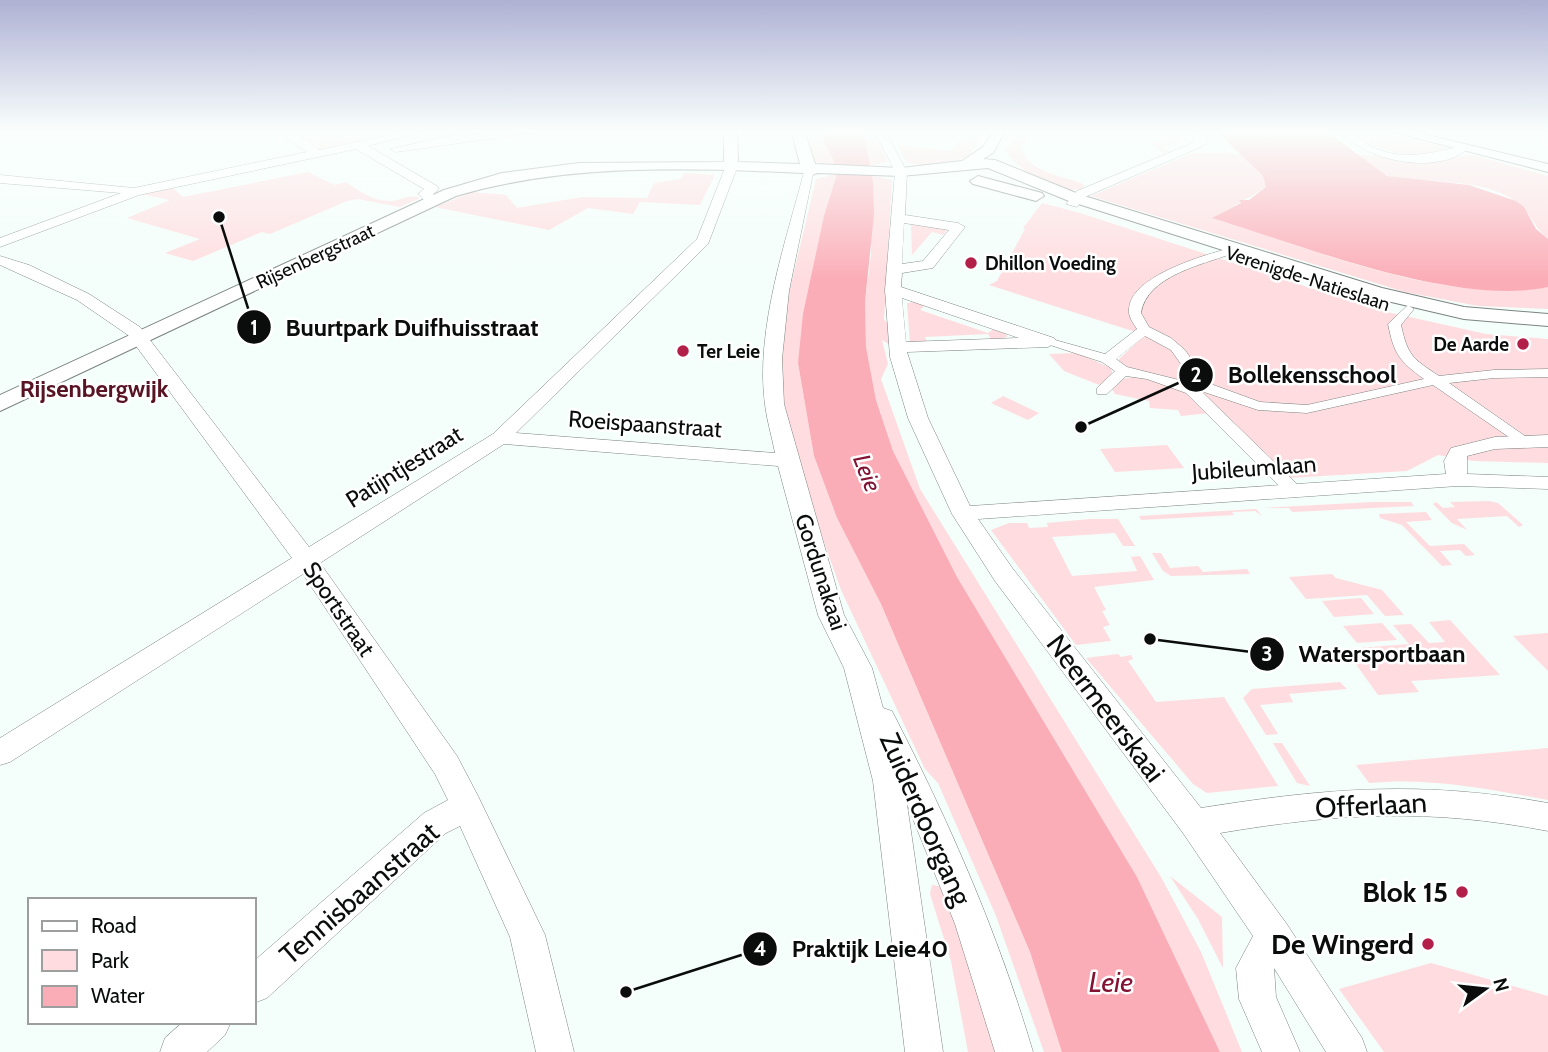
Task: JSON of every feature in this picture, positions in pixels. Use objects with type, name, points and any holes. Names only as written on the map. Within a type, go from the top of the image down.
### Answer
[{"type":"street","points":[[27,182],[165,197],[168,194],[160,186],[178,182]]},
{"type":"street","points":[[421,182],[433,189],[424,194],[432,200]]},
{"type":"street","name":"Rijsenbergstraat","points":[[0,404],[432,200],[483,182]]},
{"type":"street","name":"Patijntjestraat","points":[[0,753],[500,438],[703,241],[727,182]]},
{"type":"street","name":"Gordunakaai","points":[[811,182],[781,291],[773,359],[774,404],[831,615],[858,668],[888,781],[923,1052]]},
{"type":"street","name":"Neermeerskaai","points":[[901,182],[893,290],[898,347],[918,418],[963,514],[1004,575],[1194,822],[1274,935],[1348,1052]]},
{"type":"street","name":"Verenigde-Natieslaan","points":[[1004,182],[1410,302],[1484,316],[1548,320]]},
{"type":"street","name":"Verenigde-Natieslaan","points":[[1034,182],[1074,201],[1408,309],[1489,324],[1548,330]]},
{"type":"street","points":[[1074,201],[1116,182]]},
{"type":"street","points":[[0,243],[129,194]]},
{"type":"street","points":[[894,269],[928,265],[958,227],[899,218]]},
{"type":"street","points":[[1227,252],[1184,268],[1143,290],[1135,301],[1134,314],[1144,330],[1175,348],[1197,388],[1295,492]]},
{"type":"street","name":"Sportstraat","points":[[0,260],[24,268],[83,297],[141,338],[306,560],[446,765],[467,806],[527,935],[555,1052]]},
{"type":"street","points":[[893,290],[1107,359],[1123,371],[1197,388],[1258,406],[1307,409],[1434,381],[1494,374],[1548,373]]},
{"type":"street","points":[[1408,309],[1394,324],[1400,351],[1434,381],[1524,441]]},
{"type":"street","points":[[1107,359],[1144,330]]},
{"type":"street","points":[[898,347],[1048,342]]},
{"type":"street","points":[[1102,390],[1123,371]]},
{"type":"street","name":"Roeispaanstraat","points":[[500,438],[787,460]]},
{"type":"street","points":[[1458,480],[1454,461],[1458,452],[1471,446],[1548,441]]},
{"type":"street","name":"Jubileumlaan","points":[[963,514],[1002,509],[1458,480],[1548,483]]},
{"type":"street","name":"Zuiderdoorgang","points":[[858,668],[926,811],[997,987],[1014,1052]]},
{"type":"street","name":"Offerlaan","points":[[1194,822],[1246,814],[1404,800],[1453,802],[1548,817]]},
{"type":"street","name":"Tennisbaanstraat","points":[[256,983],[435,823],[467,806]]},
{"type":"street","points":[[1274,935],[1254,968],[1258,999],[1281,1052]]},
{"type":"street","points":[[179,1052],[210,1024]]},
{"type":"green space","points":[[258,182],[329,182],[335,185],[346,182],[376,199],[392,201],[412,196],[420,198],[400,207],[358,199],[347,201],[270,234],[262,232],[193,261],[165,253],[200,239],[127,218],[170,200],[141,194],[172,187],[183,197]]},
{"type":"green space","points":[[711,182],[700,205],[640,202],[633,214],[588,208],[549,230],[435,207],[472,192],[506,195],[517,208],[582,197],[647,198],[654,183]]},
{"type":"green space","points":[[815,182],[834,182],[798,363],[814,456],[837,518],[881,604],[1030,952],[1063,1052],[1044,1052],[996,916],[938,783],[925,769],[841,590],[792,452],[779,380],[785,310]]},
{"type":"green space","points":[[870,182],[892,182],[884,320],[888,323],[890,345],[882,340],[888,364],[881,379],[920,489],[1161,877],[1201,952],[1242,1052],[1220,1052],[1137,877],[957,577],[893,451],[876,400],[866,347],[865,302],[871,255]]},
{"type":"green space","points":[[1045,182],[1077,182],[1083,184],[1084,188],[1075,190]]},
{"type":"green space","points":[[1124,182],[1265,182],[1267,187],[1213,218],[1379,271],[1423,281],[1466,288],[1508,290],[1548,287],[1548,309],[1478,306],[1405,292],[1091,196]]},
{"type":"green space","points":[[1444,182],[1548,182],[1548,239],[1517,202],[1488,188]]},
{"type":"green space","points":[[1042,203],[1378,310],[1486,334],[1548,339],[1548,463],[1474,461],[1438,455],[1407,471],[1288,478],[1186,384],[1127,369],[1119,363],[1119,359],[1145,335],[989,285],[997,281],[1025,229],[1023,228]]},
{"type":"green space","points":[[911,225],[947,230],[943,235],[932,232],[912,255]]},
{"type":"green space","points":[[907,303],[925,305],[920,310],[988,333],[995,328],[1006,333],[1007,337],[992,341],[988,334],[925,337],[928,344],[910,343]]},
{"type":"green space","points":[[1077,353],[1111,368],[1113,375],[1099,385],[1064,371],[1049,354]]},
{"type":"green space","points":[[1137,376],[1179,387],[1210,413],[1181,416],[1178,410],[1150,408],[1149,401],[1115,394],[1112,389],[1122,379]]},
{"type":"green space","points":[[1003,396],[1039,413],[1028,420],[991,403]]},
{"type":"green space","points":[[1167,445],[1184,468],[1115,472],[1100,449]]},
{"type":"green space","points":[[1411,502],[1414,506],[1292,512],[1289,508],[1263,508]]},
{"type":"green space","points":[[1436,502],[1443,508],[1455,507],[1450,502],[1498,503],[1523,525],[1519,527],[1507,516],[1457,519],[1467,530],[1452,523],[1433,504]]},
{"type":"green space","points":[[1256,509],[1262,516],[1255,511],[1232,512],[1234,515],[1141,520],[1139,516]]},
{"type":"green space","points":[[1426,512],[1432,520],[1406,522],[1430,546],[1464,544],[1475,555],[1466,556],[1460,550],[1440,551],[1452,565],[1442,566],[1402,525],[1380,518],[1379,514]]},
{"type":"green space","points":[[1118,519],[1135,546],[1123,546],[1115,533],[1052,537],[1072,576],[1137,571],[1131,557],[1140,556],[1154,580],[1094,587],[1106,610],[1102,611],[1110,625],[1103,627],[1111,641],[1076,645],[991,530],[1009,523],[1027,523],[1029,528],[1048,527],[1047,523]]},
{"type":"green space","points":[[1152,553],[1161,553],[1170,568],[1198,566],[1203,572],[1247,569],[1250,574],[1171,576],[1163,571]]},
{"type":"green space","points":[[1332,574],[1336,578],[1382,590],[1404,615],[1385,616],[1367,595],[1306,599],[1289,577]]},
{"type":"green space","points":[[1361,598],[1374,614],[1334,617],[1322,601]]},
{"type":"green space","points":[[1450,620],[1500,675],[1411,681],[1419,692],[1378,695],[1345,649],[1409,644],[1393,625],[1411,624],[1429,643],[1445,642],[1429,622]]},
{"type":"green space","points":[[1382,623],[1397,640],[1357,643],[1343,626]]},
{"type":"green space","points":[[1548,633],[1548,671],[1513,636]]},
{"type":"green space","points":[[1118,654],[1121,657],[1131,655],[1133,659],[1128,661],[1156,702],[1224,697],[1278,786],[1207,793],[1193,784],[1086,658]]},
{"type":"green space","points":[[1340,682],[1347,689],[1289,694],[1293,702],[1260,705],[1278,734],[1266,735],[1243,698],[1252,689]]},
{"type":"green space","points":[[1273,743],[1282,743],[1310,786],[1297,783]]},
{"type":"green space","points":[[1548,748],[1548,800],[1437,783],[1369,783],[1356,765]]},
{"type":"green space","points":[[1170,876],[1222,917],[1223,968],[1198,919]]},
{"type":"green space","points":[[932,885],[945,887],[998,1052],[968,1052],[951,961],[930,894]]},
{"type":"green space","points":[[1431,963],[1548,996],[1548,1052],[1384,1052],[1339,989]]},
{"type":"water","name":"Leie","points":[[834,182],[873,182],[874,214],[865,302],[866,347],[876,400],[893,451],[957,577],[1137,877],[1220,1052],[1062,1052],[1030,952],[881,604],[837,518],[814,456],[798,363],[803,314],[824,216]]},
{"type":"water","points":[[1265,182],[1443,182],[1469,185],[1516,201],[1524,207],[1536,229],[1548,239],[1548,287],[1511,291],[1469,289],[1425,281],[1334,257],[1212,218],[1241,203],[1239,200],[1249,200],[1266,187]]},
{"type":"place","name":"Buurtpark Duifhuisstraat","points":[[219,217]]},
{"type":"place","name":"Dhillon Voeding","points":[[971,263]]},
{"type":"place","name":"De Aarde","points":[[1523,344]]},
{"type":"place","name":"Ter Leie","points":[[683,351]]},
{"type":"place","name":"Bollekensschool","points":[[1081,427]]},
{"type":"place","name":"Watersportbaan","points":[[1150,639]]},
{"type":"place","name":"Blok 15","points":[[1462,892]]},
{"type":"place","name":"De Wingerd","points":[[1428,944]]},
{"type":"place","name":"Praktijk Leie40","points":[[626,992]]},
{"type":"district","name":"Rijsenbergwijk","points":[[94,389]]}]
